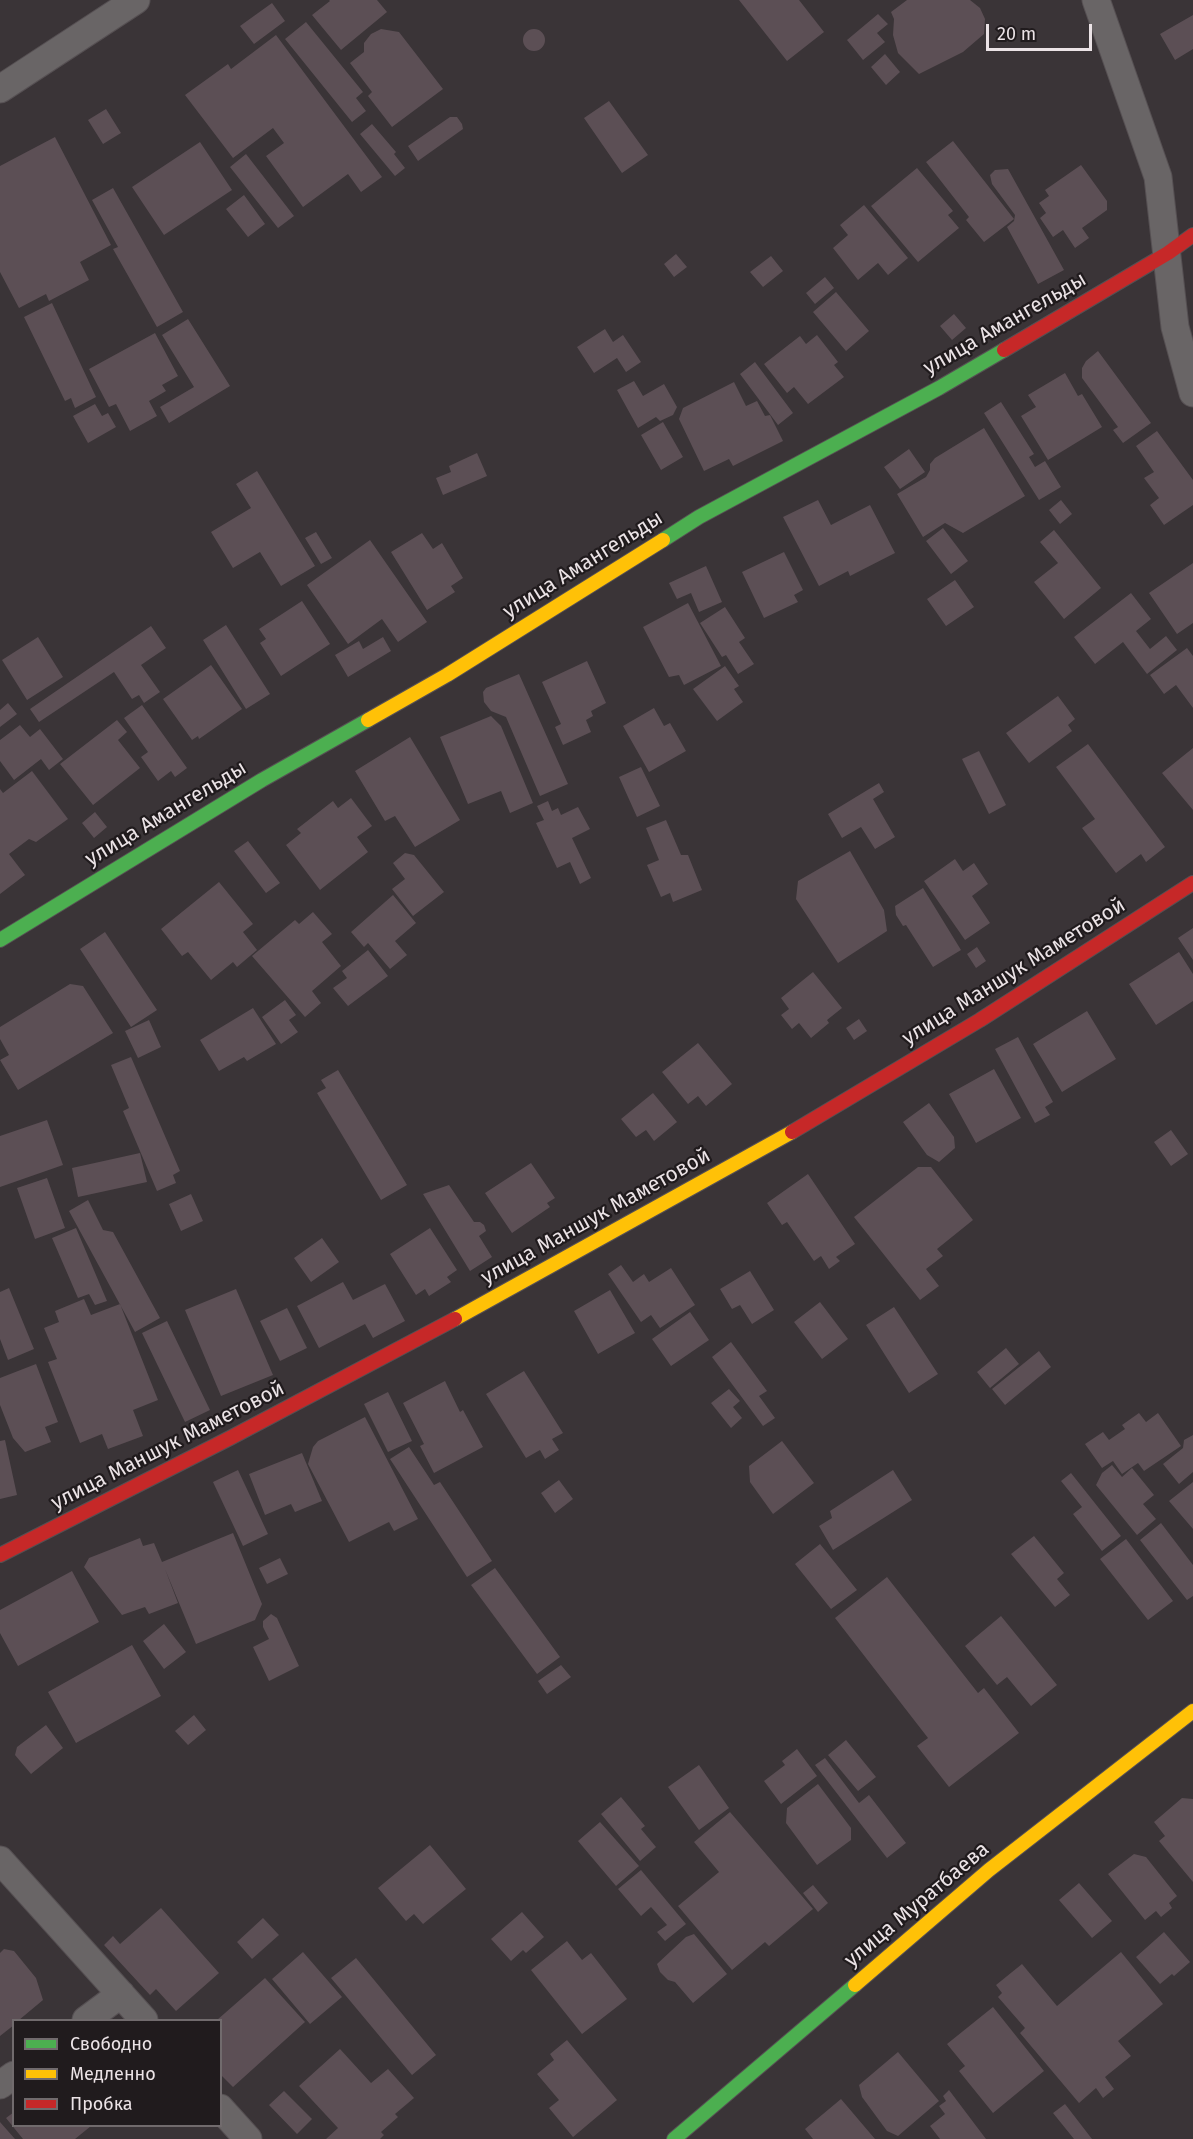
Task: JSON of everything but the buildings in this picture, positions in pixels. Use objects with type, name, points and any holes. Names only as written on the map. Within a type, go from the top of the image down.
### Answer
[{"type":"street","points":[[0,89],[136,0]]},
{"type":"street","points":[[1096,0],[1158,177],[1175,327],[1193,393]]},
{"type":"street","name":"улица Амангельды","points":[[0,939],[252,786],[447,675],[699,517],[939,388],[1168,253],[1193,235]]},
{"type":"street","name":"улица Маншук Маметовой","points":[[0,1555],[186,1461],[570,1258],[910,1063],[1193,883]]},
{"type":"street","name":"улица Муратбаева","points":[[674,2139],[989,1870],[1193,1710]]},
{"type":"street","points":[[0,1860],[143,2019]]},
{"type":"street","points":[[87,2019],[121,1994]]},
{"type":"street","points":[[222,2110],[248,2139]]},
{"type":"traffic: fast","points":[[663,540],[699,517],[939,388],[1004,350]]},
{"type":"traffic: fast","points":[[0,940],[262,780],[368,720]]},
{"type":"traffic: fast","points":[[674,2139],[855,1985]]},
{"type":"traffic: slow","points":[[368,720],[447,675],[663,540]]},
{"type":"traffic: slow","points":[[455,1319],[792,1132]]},
{"type":"traffic: slow","points":[[855,1985],[989,1870],[1193,1711]]},
{"type":"traffic: jam","points":[[1004,350],[1168,253],[1193,235]]},
{"type":"traffic: jam","points":[[792,1132],[980,1020],[1193,883]]},
{"type":"traffic: jam","points":[[0,1555],[230,1438],[455,1319]]}]
